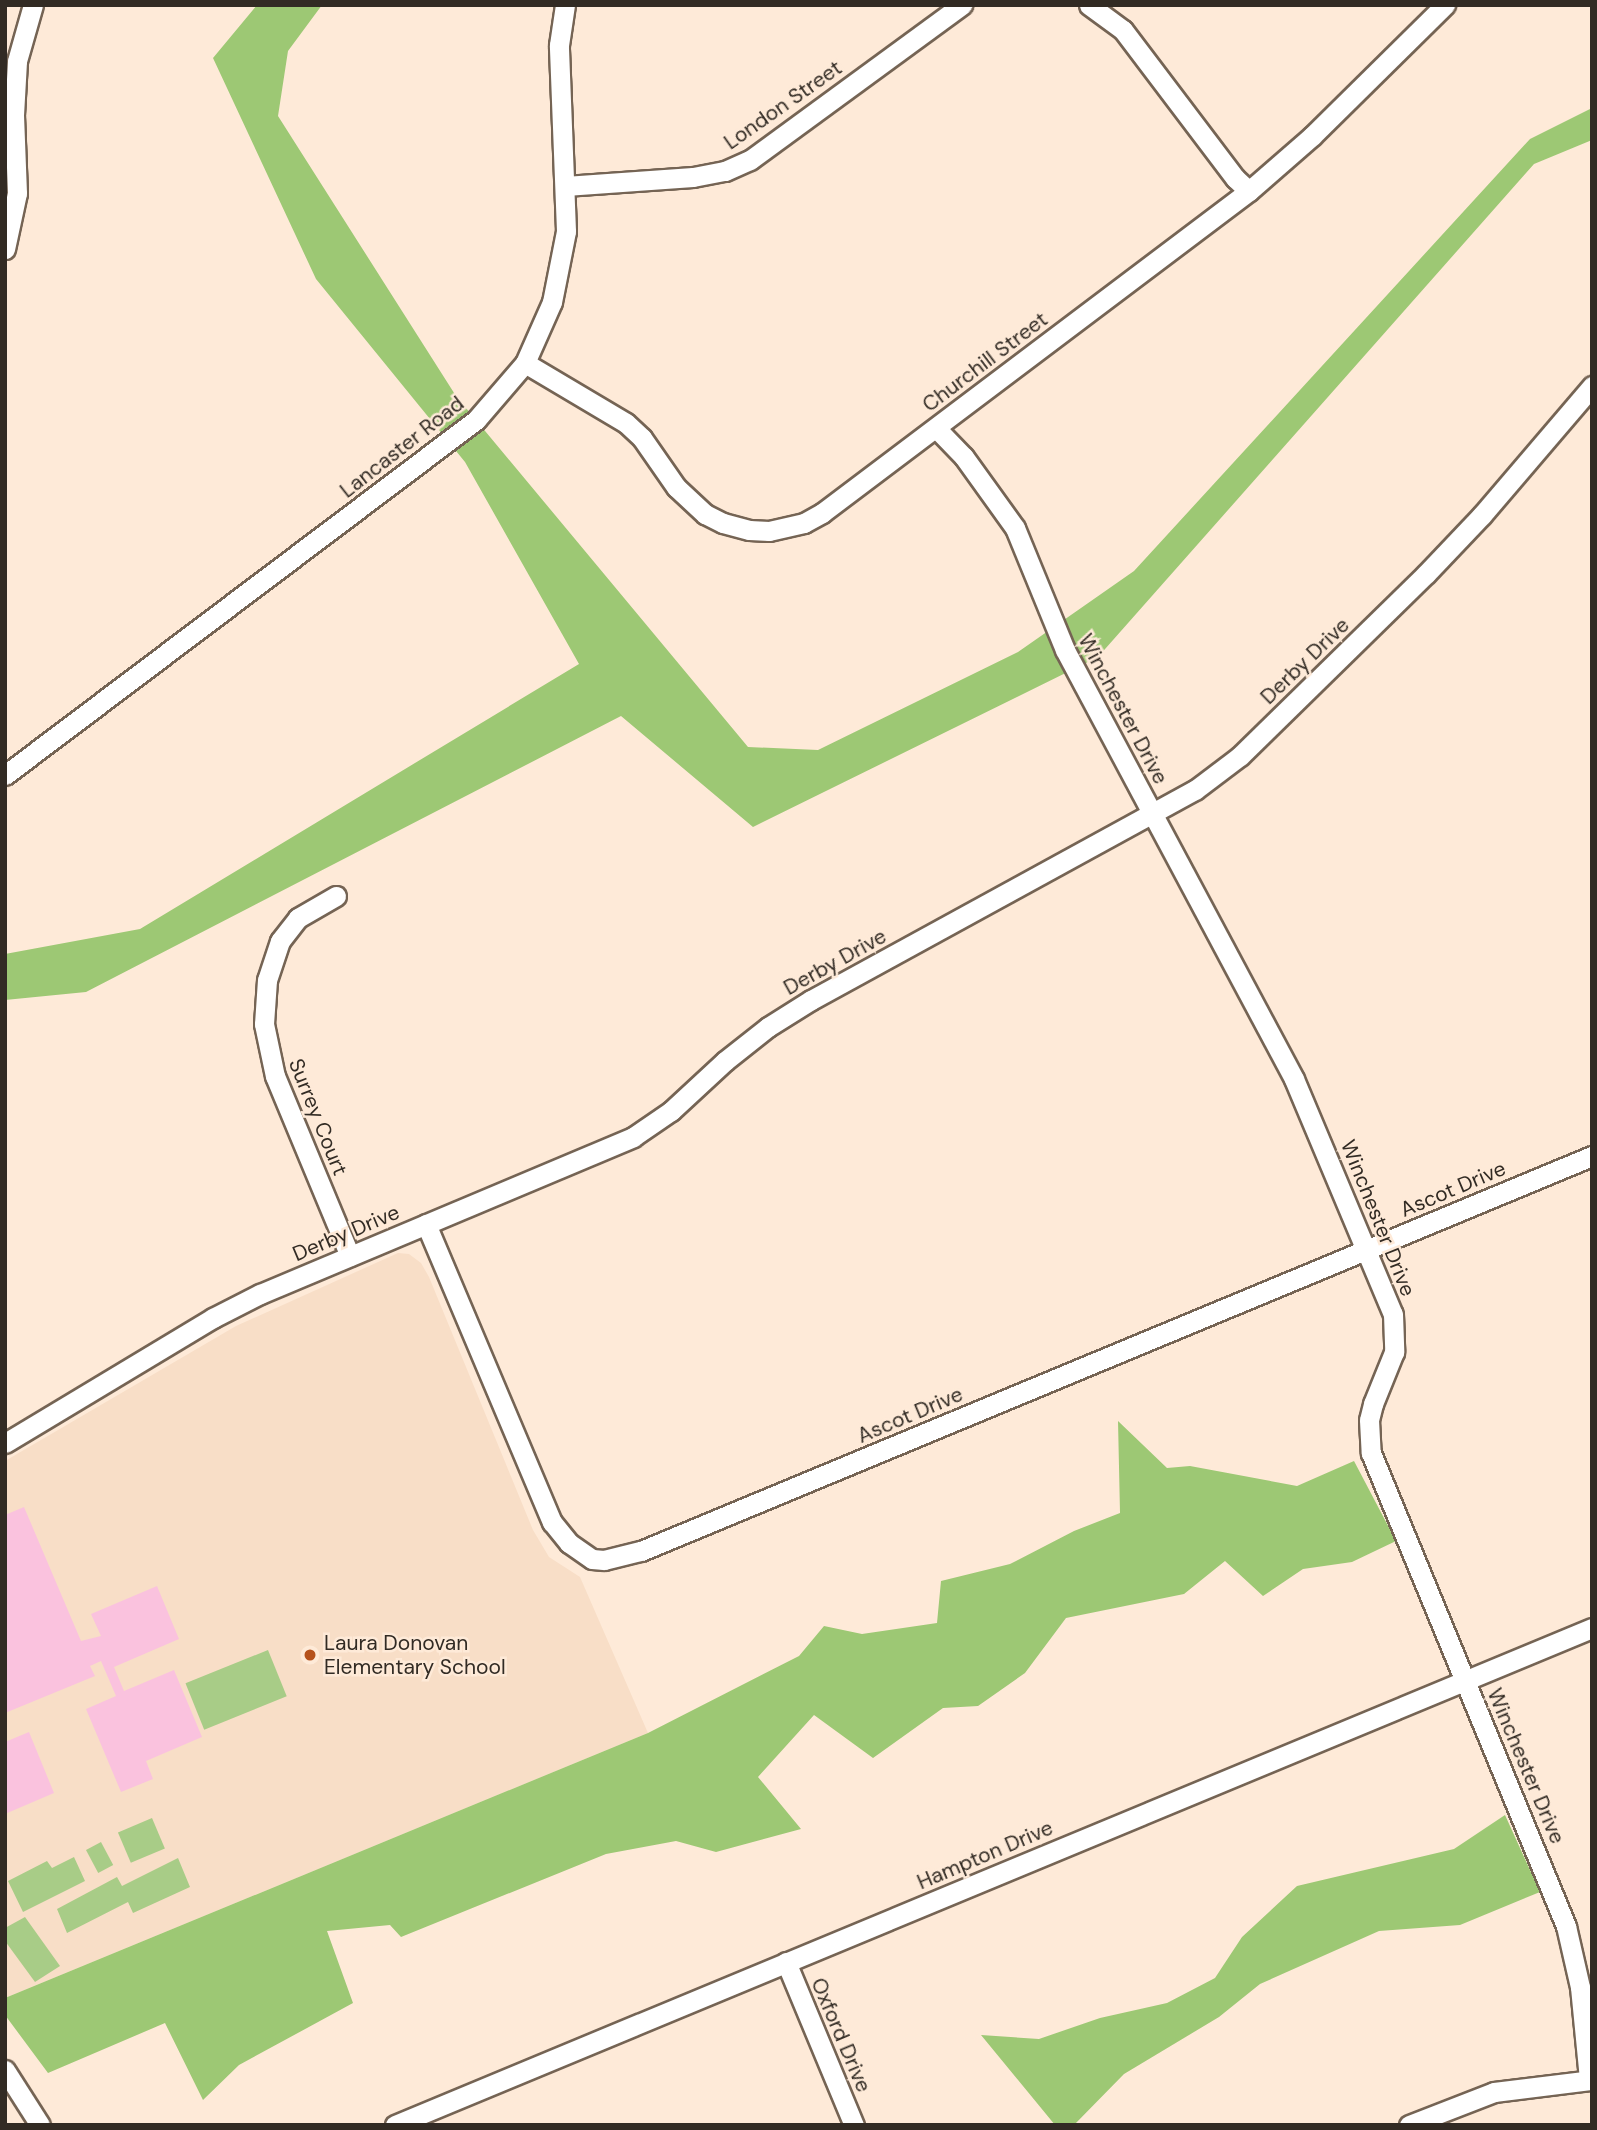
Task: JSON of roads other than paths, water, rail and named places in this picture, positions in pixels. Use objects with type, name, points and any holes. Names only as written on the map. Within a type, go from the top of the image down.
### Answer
[{"type":"street","points":[[5,248],[17,193],[14,114],[17,61],[33,5]]},
{"type":"street","name":"Lancaster Road","points":[[5,775],[476,420],[525,363],[552,302],[566,231],[559,45],[565,5]]},
{"type":"street","name":"London Street","points":[[565,186],[693,177],[738,166],[761,153],[962,5]]},
{"type":"street","points":[[1089,5],[1123,30],[1235,178],[1249,191]]},
{"type":"street","name":"Churchill Street","points":[[525,363],[626,423],[642,438],[676,487],[705,514],[723,523],[749,530],[785,529],[822,513],[1249,191],[1312,136],[1445,5]]},
{"type":"street","name":"Derby Drive","points":[[5,1443],[213,1318],[350,1256],[633,1136],[671,1111],[725,1060],[768,1027],[811,1000],[1195,790],[1240,756],[1387,613],[1482,515],[1592,386]]},
{"type":"street","name":"Winchester Drive","points":[[936,428],[964,457],[1015,528],[1065,650],[1294,1079],[1393,1314],[1396,1336],[1389,1371],[1373,1404],[1369,1420],[1371,1453],[1566,1926],[1580,1987],[1590,2079]]},
{"type":"street","name":"Surrey Court","points":[[336,896],[298,918],[280,941],[267,980],[264,1024],[275,1076],[350,1256]]},
{"type":"street","name":"Ascot Drive","points":[[426,1224],[552,1522],[569,1543],[592,1559],[604,1560],[641,1551],[1592,1156]]},
{"type":"street","name":"Hampton Drive","points":[[396,2125],[1592,1628]]},
{"type":"street","name":"Oxford Drive","points":[[786,1962],[854,2125]]},
{"type":"street","points":[[5,2070],[40,2125]]},
{"type":"street","points":[[1409,2125],[1494,2092],[1590,2079]]},
{"type":"place","name":"Laura Donovan Elementary School","points":[[310,1655]]}]
